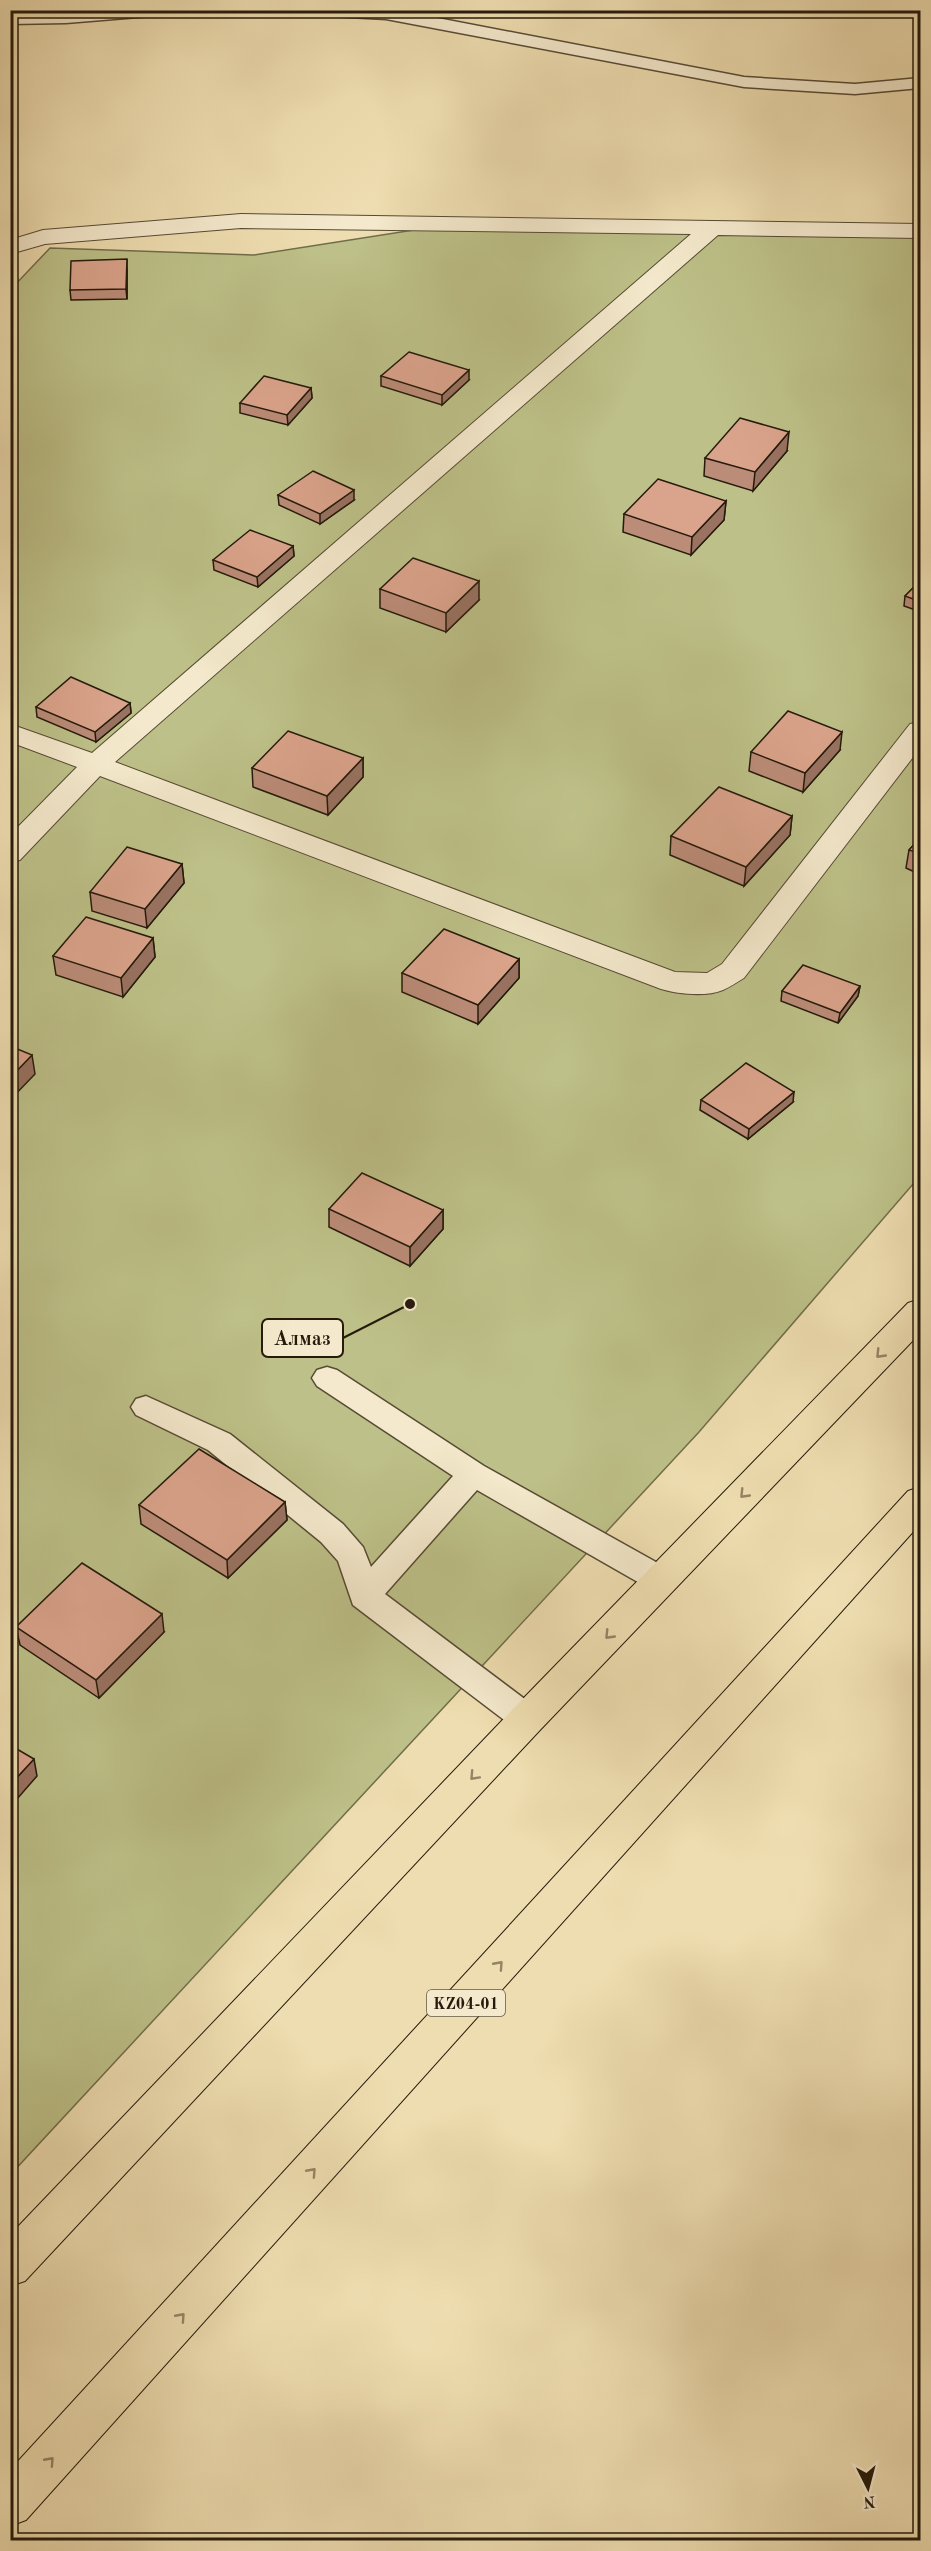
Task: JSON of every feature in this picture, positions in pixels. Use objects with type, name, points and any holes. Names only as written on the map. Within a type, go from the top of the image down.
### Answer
[{"type":"main road","points":[[10,2266],[527,1719],[921,1312]]},
{"type":"main road","name":"KZ04-01","points":[[10,2504],[921,1501]]},
{"type":"street","points":[[10,247],[43,237],[241,221],[921,231]]},
{"type":"street","points":[[10,853],[96,764],[713,227]]},
{"type":"street","points":[[10,732],[672,982],[712,983],[733,971],[921,730]]},
{"type":"lane","points":[[10,19],[66,18],[163,10]]},
{"type":"lane","points":[[310,10],[386,14],[744,82],[855,89],[921,83]]},
{"type":"lane","points":[[327,1378],[473,1474],[661,1580]]},
{"type":"lane","points":[[147,1407],[219,1442],[332,1533],[352,1556],[364,1596],[527,1719]]},
{"type":"lane","points":[[364,1596],[473,1474]]},
{"type":"green space","points":[[465,222],[920,231],[920,1176],[699,1432],[11,2174],[11,289],[50,248],[254,255]]},
{"type":"building","points":[[127,259],[126,289],[70,290],[71,261]]},
{"type":"building","points":[[409,352],[469,370],[442,395],[381,376]]},
{"type":"building","points":[[264,376],[311,388],[287,415],[240,403]]},
{"type":"building","points":[[740,418],[789,432],[755,472],[705,458]]},
{"type":"building","points":[[313,471],[354,490],[320,514],[278,495]]},
{"type":"building","points":[[658,479],[726,501],[692,537],[624,514]]},
{"type":"building","points":[[250,530],[293,546],[257,577],[213,560]]},
{"type":"building","points":[[413,558],[479,581],[446,613],[380,589]]},
{"type":"building","points":[[921,580],[921,602],[905,596]]},
{"type":"building","points":[[71,677],[130,703],[95,732],[36,707]]},
{"type":"building","points":[[788,711],[842,732],[805,773],[751,752]]},
{"type":"building","points":[[288,731],[363,758],[327,796],[252,768]]},
{"type":"building","points":[[719,787],[792,816],[746,867],[671,836]]},
{"type":"building","points":[[921,837],[921,854],[909,850]]},
{"type":"building","points":[[127,847],[182,864],[145,909],[90,892]]},
{"type":"building","points":[[86,917],[153,938],[121,978],[53,956]]},
{"type":"building","points":[[444,929],[519,959],[478,1005],[402,973]]},
{"type":"building","points":[[803,965],[860,986],[840,1013],[782,991]]},
{"type":"building","points":[[10,1046],[32,1055],[10,1078]]},
{"type":"building","points":[[746,1063],[794,1092],[749,1129],[701,1100]]},
{"type":"building","points":[[362,1173],[443,1210],[410,1247],[329,1209]]},
{"type":"building","points":[[199,1449],[285,1502],[227,1560],[139,1505]]},
{"type":"building","points":[[82,1563],[162,1614],[96,1680],[16,1627]]},
{"type":"building","points":[[10,1745],[34,1759],[10,1785]]},
{"type":"place","name":"Алмаз","points":[[410,1304]]}]
